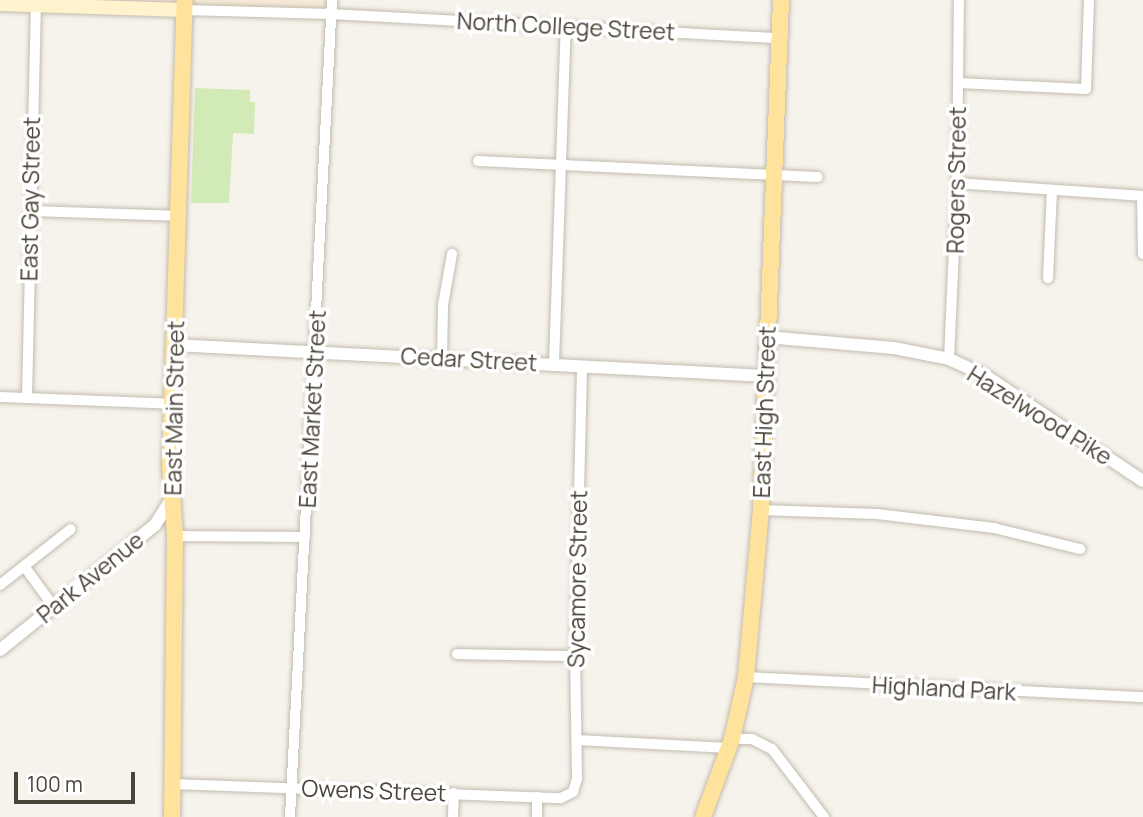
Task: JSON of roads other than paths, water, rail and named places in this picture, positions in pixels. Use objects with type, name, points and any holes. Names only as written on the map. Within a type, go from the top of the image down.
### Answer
[{"type":"main road","name":"East High Street","points":[[703,817],[730,743],[746,677],[761,510],[766,337],[782,0]]},
{"type":"main road","points":[[0,4],[185,5]]},
{"type":"main road","name":"East Main Street","points":[[172,817],[172,404],[185,5]]},
{"type":"street","name":"East Market Street","points":[[290,817],[332,0]]},
{"type":"street","name":"Rogers Street","points":[[949,359],[957,183],[959,0]]},
{"type":"street","points":[[958,83],[1086,89],[1088,0]]},
{"type":"street","name":"East Gay Street","points":[[27,398],[36,3]]},
{"type":"street","name":"North College Street","points":[[185,5],[779,38]]},
{"type":"street","points":[[554,363],[566,26]]},
{"type":"street","points":[[478,161],[818,177]]},
{"type":"street","points":[[957,183],[1143,196],[1143,254]]},
{"type":"street","points":[[1048,278],[1052,191]]},
{"type":"street","points":[[30,211],[177,216]]},
{"type":"street","points":[[442,359],[443,305],[452,254]]},
{"type":"street","name":"Hazelwood Pike","points":[[766,337],[894,348],[949,359],[986,376],[1143,481]]},
{"type":"street","name":"Cedar Street","points":[[174,345],[315,350],[765,376]]},
{"type":"street","name":"Sycamore Street","points":[[573,792],[578,779],[575,656],[582,366]]},
{"type":"street","points":[[0,397],[172,404]]},
{"type":"street","name":"Park Avenue","points":[[0,650],[155,525],[172,498]]},
{"type":"street","points":[[761,510],[877,514],[994,528],[1080,549]]},
{"type":"street","points":[[0,585],[71,529]]},
{"type":"street","points":[[174,536],[305,537]]},
{"type":"street","points":[[24,566],[54,607]]},
{"type":"street","points":[[457,654],[575,656]]},
{"type":"street","name":"Highland Park","points":[[746,677],[1143,697]]},
{"type":"street","points":[[577,740],[730,743],[752,739],[772,749],[824,817]]},
{"type":"street","name":"Owens Street","points":[[173,784],[561,798],[573,792]]},
{"type":"street","points":[[453,817],[454,793]]},
{"type":"street","points":[[537,797],[537,817]]}]
